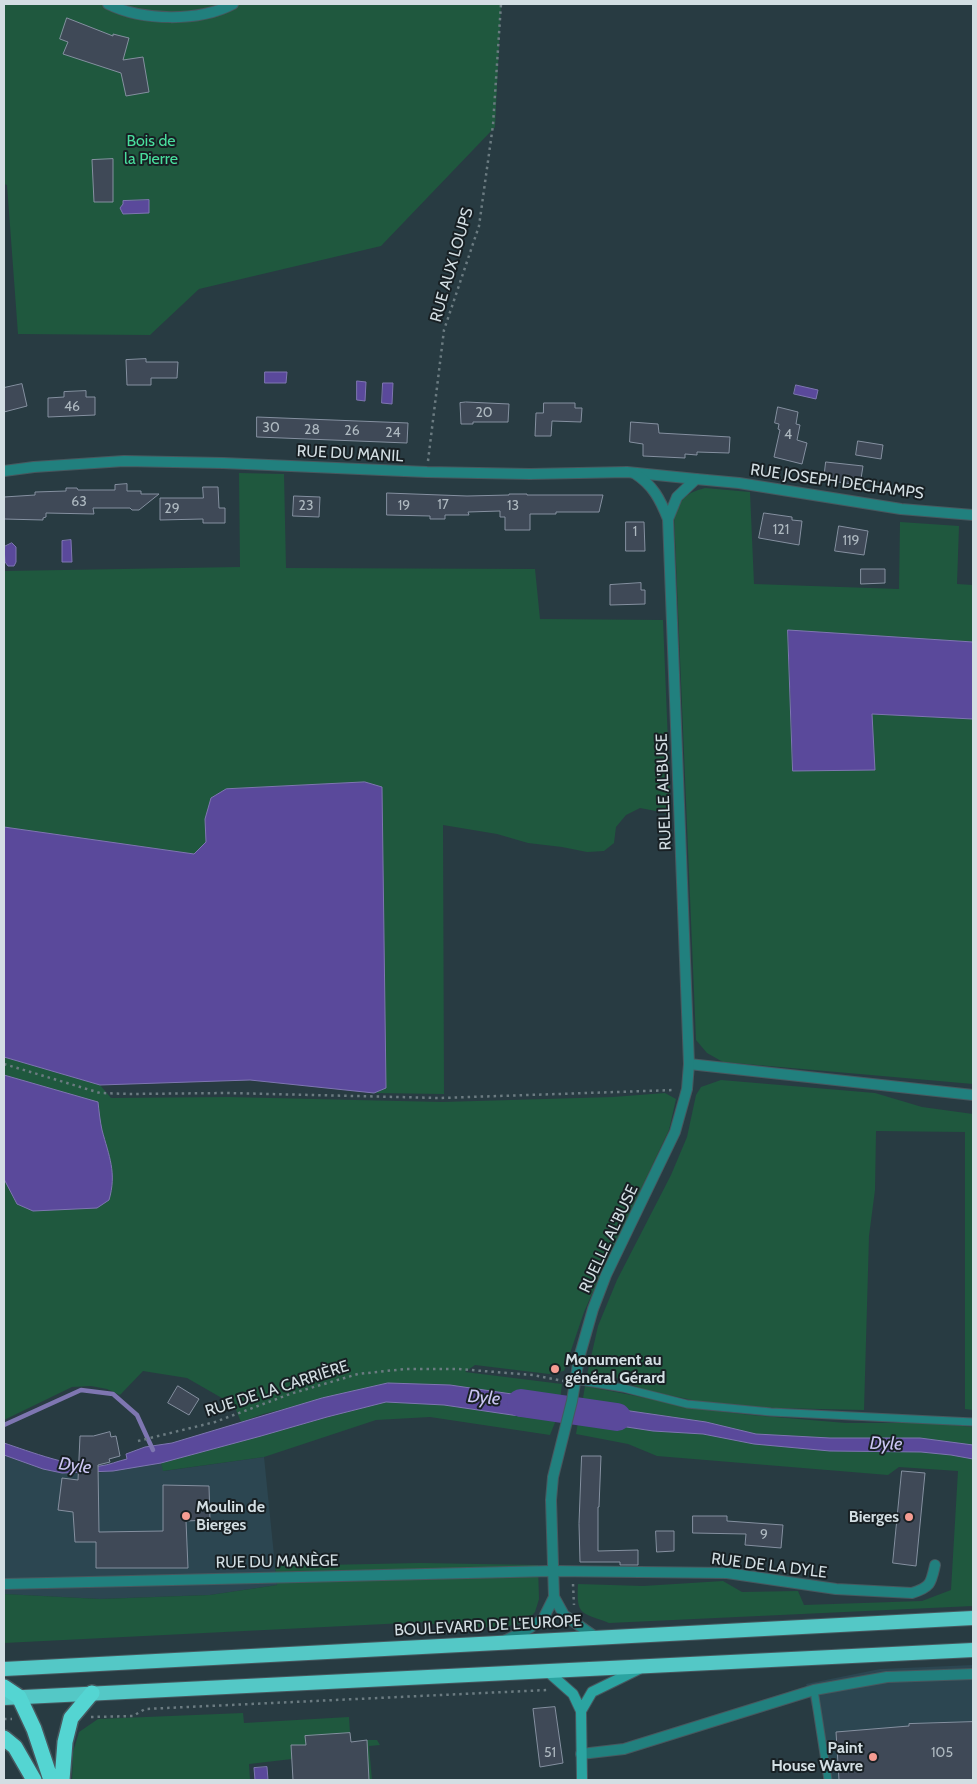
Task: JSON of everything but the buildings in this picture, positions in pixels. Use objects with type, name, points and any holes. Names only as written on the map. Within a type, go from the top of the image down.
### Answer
[{"type":"highway","name":"BOULEVARD DE L'EUROPE","points":[[4,1669],[973,1618]]},
{"type":"highway","points":[[4,1698],[973,1650]]},
{"type":"highway","points":[[4,1687],[20,1697],[34,1729],[51,1780]]},
{"type":"highway","points":[[62,1780],[65,1742],[71,1718],[92,1693]]},
{"type":"highway","points":[[4,1738],[15,1747],[34,1780]]},
{"type":"main road","points":[[580,1711],[592,1692],[644,1666]]},
{"type":"main road","points":[[547,1671],[573,1694],[580,1711],[582,1780]]},
{"type":"street","points":[[108,4],[118,9],[156,17],[200,15],[232,4]]},
{"type":"street","name":"RUE DU MANIL","points":[[4,471],[124,461],[223,463],[427,472],[634,473],[696,479]]},
{"type":"street","name":"RUELLE AL'BUSE","points":[[554,1597],[551,1500],[553,1477],[572,1401],[585,1334],[606,1275],[675,1132],[687,1089],[689,1064],[668,519],[657,492],[644,479],[634,473]]},
{"type":"street","name":"RUELLE AL'BUSE","points":[[668,519],[677,497],[696,479]]},
{"type":"street","name":"RUE JOSEPH DECHAMPS","points":[[696,479],[739,483],[901,508],[973,515]]},
{"type":"street","points":[[689,1064],[973,1095]]},
{"type":"street","name":"RUE DE LA DYLE","points":[[552,1571],[727,1573],[836,1589],[912,1593],[924,1589],[931,1582],[935,1566]]},
{"type":"street","name":"RUE DU MANÈGE","points":[[4,1584],[552,1571]]},
{"type":"street","points":[[554,1597],[564,1615],[597,1638]]},
{"type":"street","points":[[498,1644],[526,1631],[543,1619],[554,1597]]},
{"type":"street","points":[[581,1754],[624,1749],[814,1690],[887,1677],[973,1674]]},
{"type":"lane","points":[[575,1380],[623,1388],[687,1404],[771,1412],[973,1422]]},
{"type":"lane","points":[[814,1690],[828,1780]]},
{"type":"path","name":"RUE AUX LOUPS","points":[[427,472],[444,330],[479,226],[493,125],[501,4]]},
{"type":"path","points":[[4,1064],[100,1093],[227,1093],[440,1098],[589,1091],[687,1089]]},
{"type":"path","name":"RUE DE LA CARRIÈRE","points":[[138,1441],[222,1420],[328,1382],[368,1373],[405,1369],[458,1369],[533,1375],[567,1382],[575,1380]]},
{"type":"path","points":[[573,1572],[573,1599],[576,1612]]},
{"type":"path","points":[[88,1717],[133,1716],[145,1709],[547,1690],[547,1671]]},
{"type":"shaded area","points":[[4,1455],[43,1469],[62,1473],[79,1471],[98,1473],[161,1463],[164,1471],[264,1457],[277,1585],[210,1595],[100,1599],[4,1594]]},
{"type":"shaded area","points":[[973,1665],[973,1780],[825,1780],[822,1746],[806,1684],[880,1669]]},
{"type":"green space","name":"Bois de la Pierre","points":[[4,4],[501,4],[495,127],[381,246],[199,289],[150,335],[18,334],[7,185],[4,184]]},
{"type":"green space","points":[[239,473],[284,474],[286,568],[535,569],[540,619],[663,620],[671,816],[640,808],[626,815],[616,827],[614,843],[604,851],[587,852],[528,843],[497,834],[443,825],[444,1094],[374,1093],[386,1088],[382,787],[205,819],[206,842],[194,854],[4,827],[4,571],[240,567]]},
{"type":"green space","points":[[705,488],[750,492],[754,584],[899,589],[900,522],[959,526],[957,584],[973,585],[973,642],[788,631],[793,771],[872,714],[973,719],[973,1084],[723,1062],[707,1053],[696,1040],[674,514],[686,496]]},
{"type":"green space","points":[[4,1057],[100,1085],[111,1098],[228,1097],[442,1102],[613,1097],[665,1093],[676,1099],[669,1130],[584,1312],[564,1371],[549,1374],[475,1365],[465,1372],[562,1384],[560,1401],[450,1385],[388,1383],[263,1414],[241,1422],[234,1405],[187,1378],[143,1371],[120,1395],[107,1389],[91,1386],[72,1387],[4,1420],[4,1179],[17,1204],[101,1128],[97,1102],[4,1075]]},
{"type":"green space","points":[[721,1080],[875,1093],[922,1107],[973,1114],[973,1410],[965,1409],[965,1132],[876,1131],[875,1190],[869,1236],[864,1410],[775,1408],[697,1401],[644,1390],[617,1378],[587,1375],[598,1326],[617,1280],[671,1175],[687,1137],[696,1095],[701,1087]]},
{"type":"green space","points":[[585,1386],[708,1410],[751,1415],[846,1423],[933,1423],[973,1427],[973,1445],[920,1438],[830,1438],[756,1434],[706,1422],[582,1404]]},
{"type":"green space","points":[[386,1402],[444,1405],[556,1420],[550,1435],[430,1417],[376,1420],[264,1457],[163,1471],[161,1463]]},
{"type":"green space","points":[[578,1422],[653,1431],[703,1434],[754,1444],[830,1451],[921,1452],[973,1459],[973,1606],[609,1623],[587,1615],[580,1608],[578,1602],[578,1584],[643,1586],[723,1581],[742,1592],[798,1591],[804,1605],[922,1601],[951,1590],[958,1471],[899,1467],[888,1475],[657,1456],[628,1444],[576,1434]]},
{"type":"green space","points":[[420,1563],[538,1565],[539,1599],[535,1612],[526,1622],[508,1626],[454,1629],[425,1622],[4,1643],[4,1594],[100,1599],[210,1595],[277,1585],[275,1566]]},
{"type":"green space","points":[[243,1713],[244,1723],[349,1717],[350,1733],[306,1736],[306,1745],[291,1745],[292,1759],[249,1764],[250,1780],[72,1780],[73,1752],[79,1732],[98,1719]]},
{"type":"green space","points":[[367,1740],[377,1740],[380,1745],[369,1746],[372,1780],[369,1780]]},
{"type":"water","points":[[149,200],[149,213],[123,214],[120,208],[123,201]]},
{"type":"water","points":[[265,372],[287,372],[286,383],[265,383]]},
{"type":"water","points":[[357,381],[366,382],[365,401],[357,400]]},
{"type":"water","points":[[383,383],[393,383],[392,404],[382,403]]},
{"type":"water","points":[[796,385],[818,390],[816,399],[794,394]]},
{"type":"water","points":[[71,540],[72,562],[62,562],[62,541]]},
{"type":"water","points":[[12,543],[16,547],[16,562],[14,566],[8,566],[5,562],[4,547]]},
{"type":"water","points":[[788,630],[973,642],[973,719],[872,714],[875,770],[793,771]]},
{"type":"water","points":[[365,782],[382,787],[386,1088],[374,1093],[250,1080],[100,1085],[4,1057],[4,827],[194,854],[206,842],[205,819],[211,798],[226,789]]},
{"type":"water","points":[[4,1075],[98,1102],[101,1127],[112,1173],[109,1200],[97,1208],[33,1211],[17,1204],[4,1179]]},
{"type":"water","points":[[388,1383],[450,1385],[560,1401],[556,1420],[444,1405],[386,1402],[161,1463],[113,1471],[62,1473],[43,1469],[4,1455],[4,1443],[39,1455],[78,1465],[103,1465],[127,1459],[126,1454],[145,1447],[172,1443],[322,1398]]},
{"type":"water","points":[[582,1404],[706,1422],[756,1434],[830,1438],[920,1438],[973,1445],[973,1459],[921,1452],[830,1451],[754,1444],[703,1434],[653,1431],[578,1422]]},
{"type":"water","points":[[267,1767],[268,1780],[255,1780],[254,1768]]},
{"type":"waterway","points":[[4,1425],[81,1390],[113,1394],[137,1415],[153,1450]]},
{"type":"waterway","name":"Dyle","points":[[521,1403],[617,1417]]},
{"type":"place","name":"Monument au général Gérard","points":[[555,1369]]},
{"type":"place","name":"Moulin de Bierges","points":[[186,1516]]},
{"type":"place","name":"Bierges","points":[[909,1517]]},
{"type":"place","name":"Paint House Wavre","points":[[873,1757]]}]
